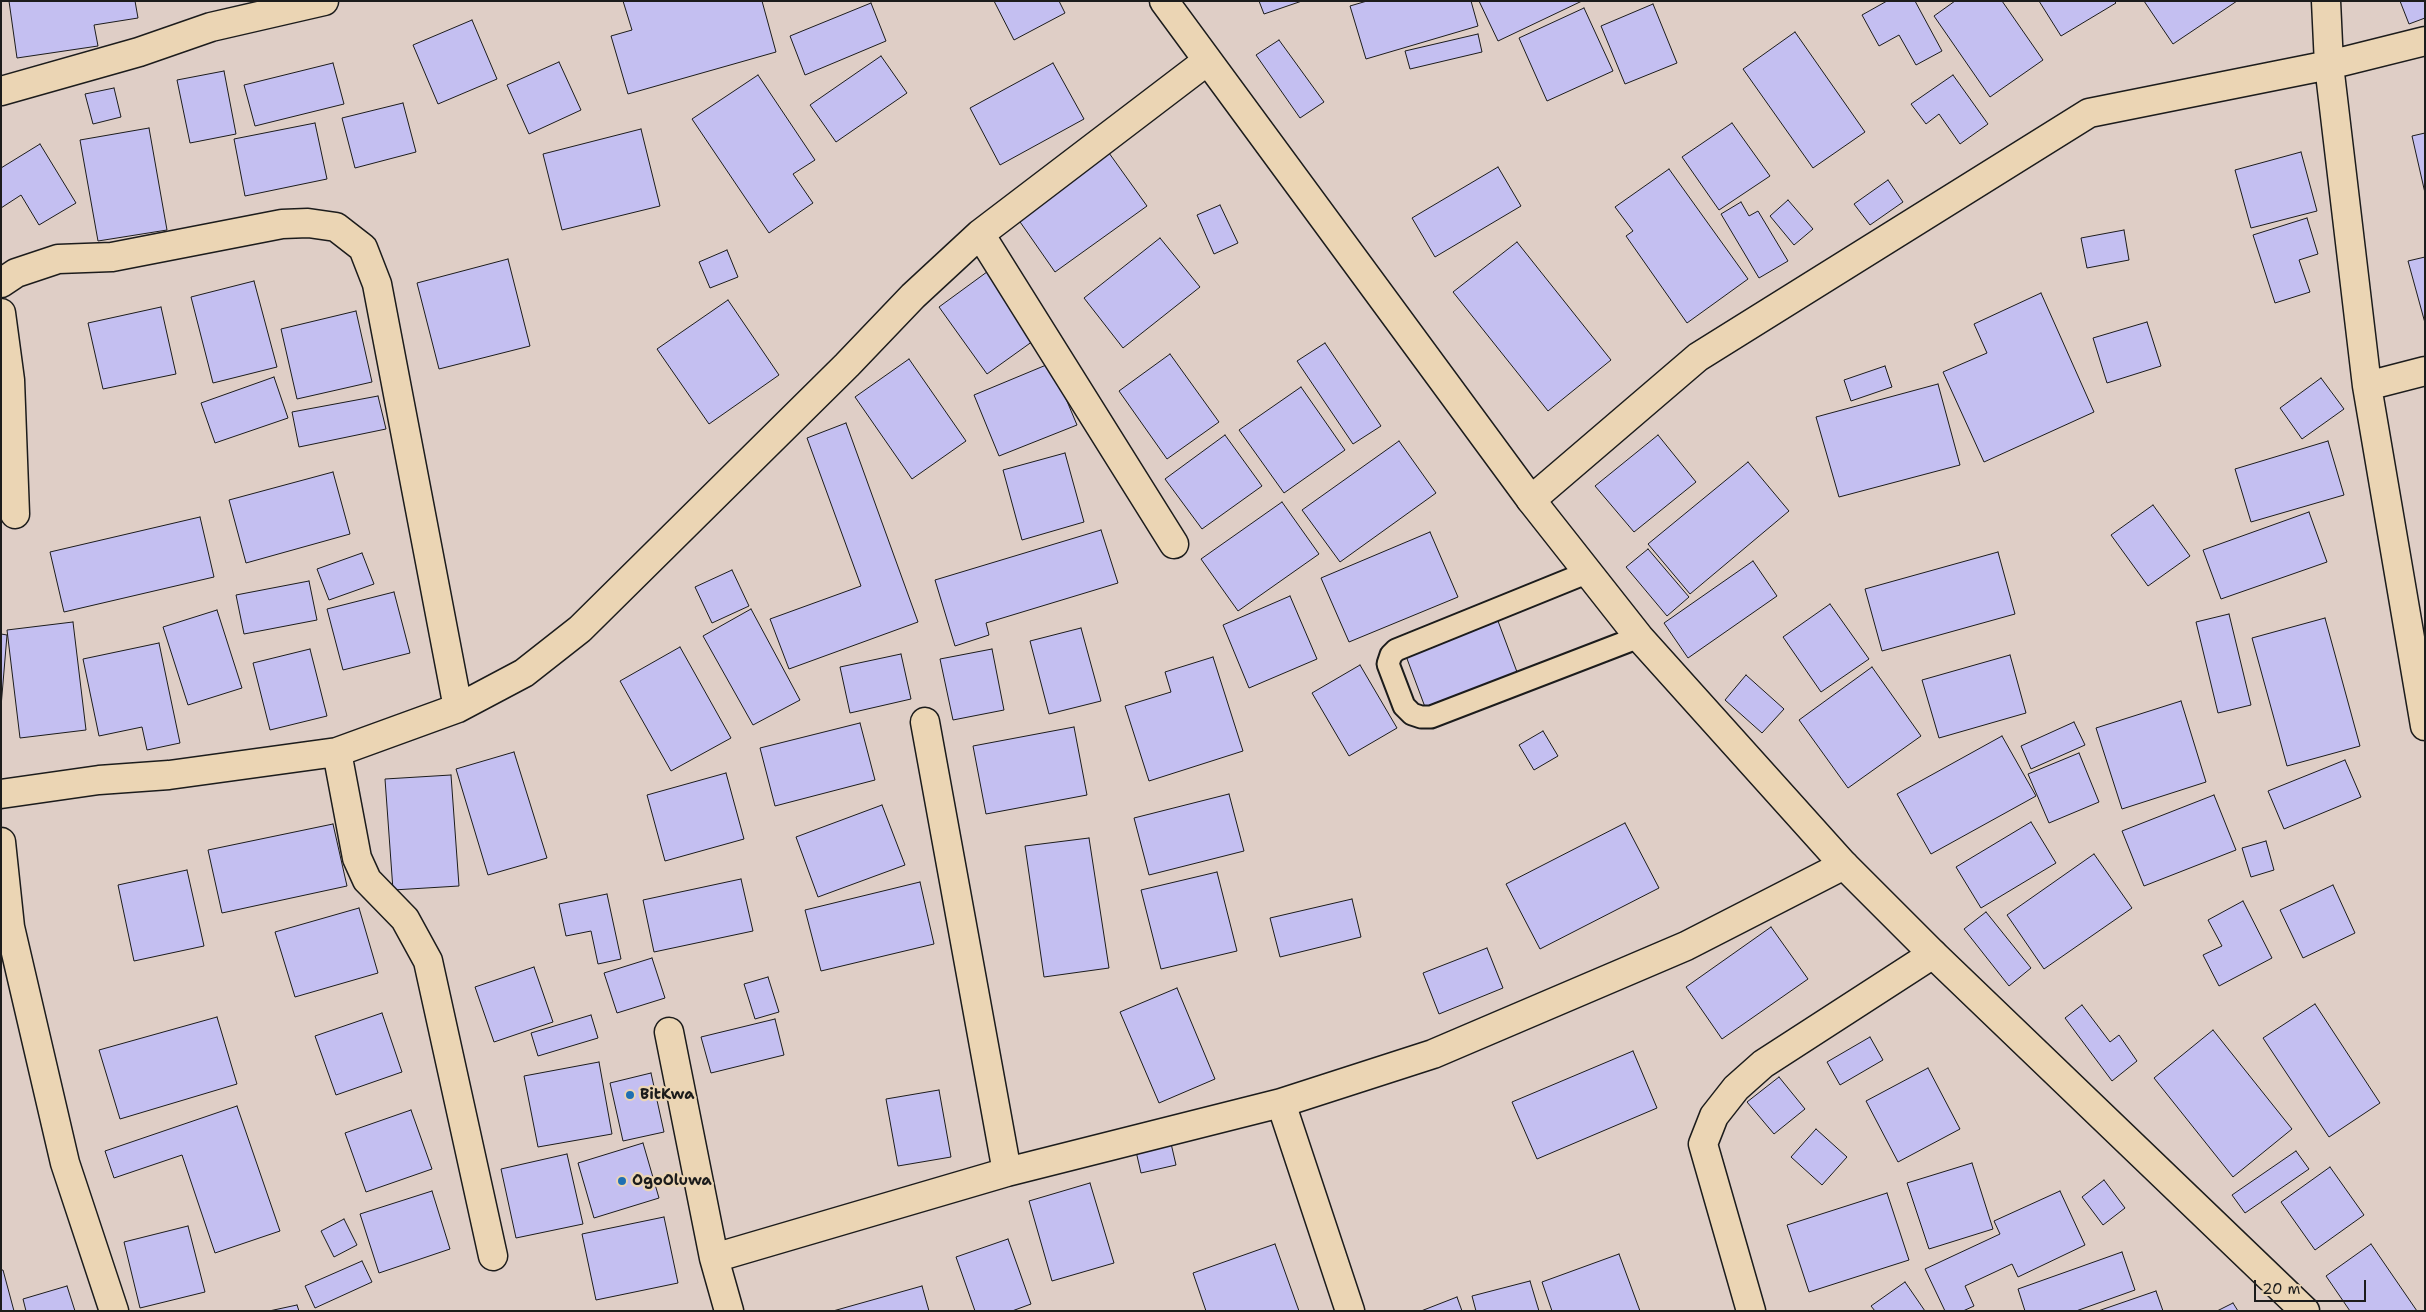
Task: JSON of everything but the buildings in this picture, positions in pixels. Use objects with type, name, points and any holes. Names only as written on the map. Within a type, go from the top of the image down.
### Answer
[{"type":"street","points":[[1,91],[138,52],[211,27],[324,1]]},
{"type":"street","points":[[1164,1],[1531,500],[1586,573],[1639,637],[1844,865],[1933,954],[2305,1311]]},
{"type":"street","points":[[2326,1],[2330,65],[2367,386],[2425,726]]},
{"type":"street","points":[[1531,500],[1698,357],[2089,113],[2330,65],[2425,41]]},
{"type":"street","points":[[1,794],[98,780],[169,775],[337,752],[458,708],[524,673],[580,629],[847,365],[913,296],[980,234],[1207,60]]},
{"type":"street","points":[[1,284],[16,273],[58,259],[112,257],[282,224],[308,223],[336,227],[364,248],[378,284],[458,708]]},
{"type":"street","points":[[980,234],[1174,544]]},
{"type":"street","points":[[1,313],[10,380],[15,514]]},
{"type":"street","points":[[2367,386],[2425,371]]},
{"type":"street","points":[[925,722],[1007,1172]]},
{"type":"street","points":[[337,752],[357,858],[367,880],[405,919],[428,961],[492,1256]]},
{"type":"street","points":[[1,842],[10,927],[65,1163],[114,1311]]},
{"type":"street","points":[[714,1258],[1007,1172],[1282,1103],[1442,1050],[1686,946],[1844,865]]},
{"type":"street","points":[[1751,1311],[1703,1144],[1714,1116],[1736,1088],[1763,1064],[1933,954]]},
{"type":"street","points":[[669,1032],[714,1258],[729,1311]]},
{"type":"street","points":[[1282,1103],[1350,1311]]},
{"type":"lane","points":[[1586,573],[1396,650],[1391,655],[1388,664],[1404,706],[1412,714],[1421,717],[1431,717],[1639,637]]},
{"type":"place","name":"BitKwa","points":[[630,1095]]},
{"type":"place","name":"OgoOluwa","points":[[622,1181]]}]
